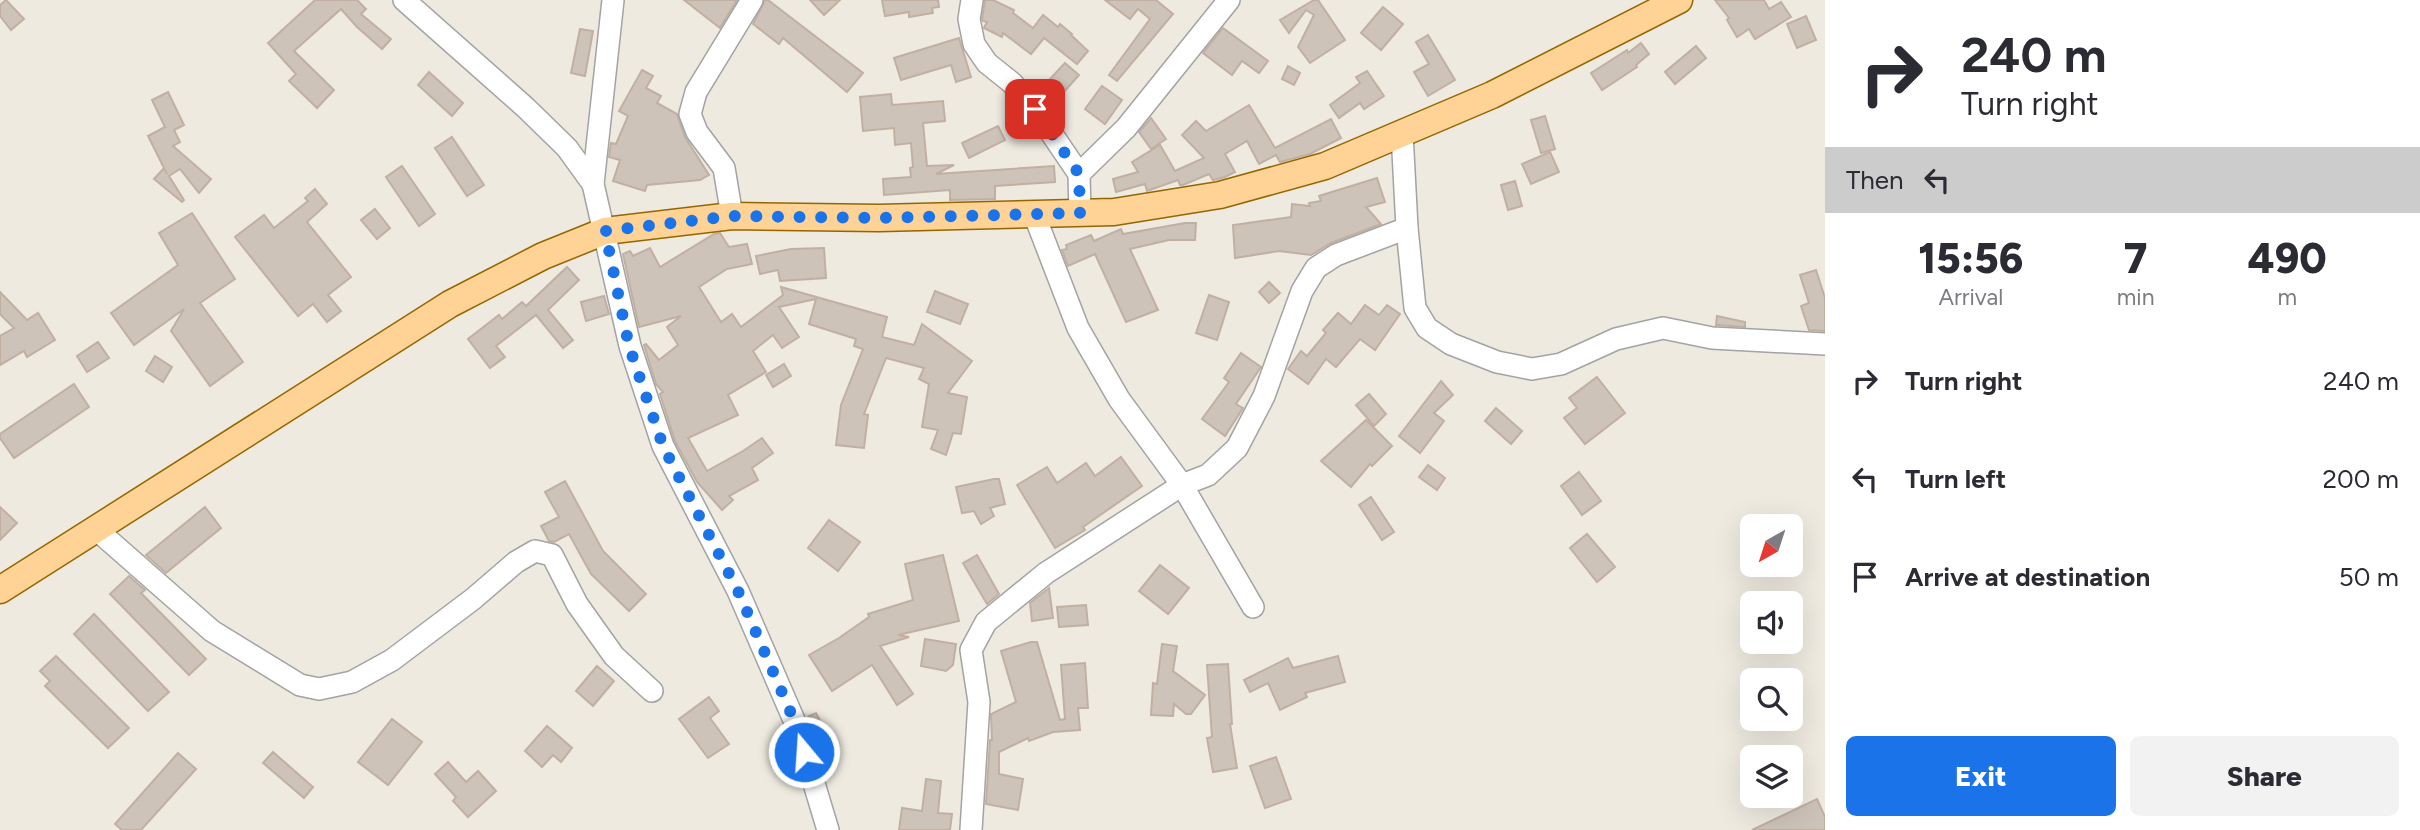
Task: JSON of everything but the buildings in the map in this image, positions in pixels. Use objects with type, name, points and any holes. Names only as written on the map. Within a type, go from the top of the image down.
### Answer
[{"type":"main road","points":[[0,590],[450,304],[543,257],[605,231],[732,216],[879,218],[1114,212],[1220,195],[1325,166],[1492,95],[1679,0]]},
{"type":"street","points":[[404,0],[526,108],[567,148],[593,184]]},
{"type":"street","points":[[613,0],[593,184],[629,346],[663,446],[738,591],[797,727],[828,830]]},
{"type":"street","points":[[732,216],[724,168],[696,132],[690,114],[696,92],[751,0]]},
{"type":"street","points":[[972,0],[969,19],[974,44],[987,63],[1012,83],[1035,109],[1079,174],[1080,213]]},
{"type":"street","points":[[1079,174],[1126,128],[1229,0]]},
{"type":"street","points":[[1402,133],[1415,308],[1427,327],[1451,344],[1497,362],[1532,369],[1561,364],[1616,339],[1663,328],[1712,338],[1825,344]]},
{"type":"street","points":[[1034,214],[1078,328],[1119,398],[1182,485],[1253,607]]},
{"type":"street","points":[[971,830],[979,702],[971,650],[986,622],[1046,573],[1182,485],[1208,475],[1237,448],[1264,396],[1302,291],[1316,268],[1336,255],[1407,228]]},
{"type":"street","points":[[97,530],[212,631],[300,685],[319,689],[352,682],[392,660],[473,599],[516,562],[534,551],[552,555],[577,604],[614,656],[652,691]]},
{"type":"route","points":[[804,752],[797,727],[738,591],[663,446],[629,346],[605,231],[732,216],[879,218],[1080,213],[1079,174],[1035,109]]}]
